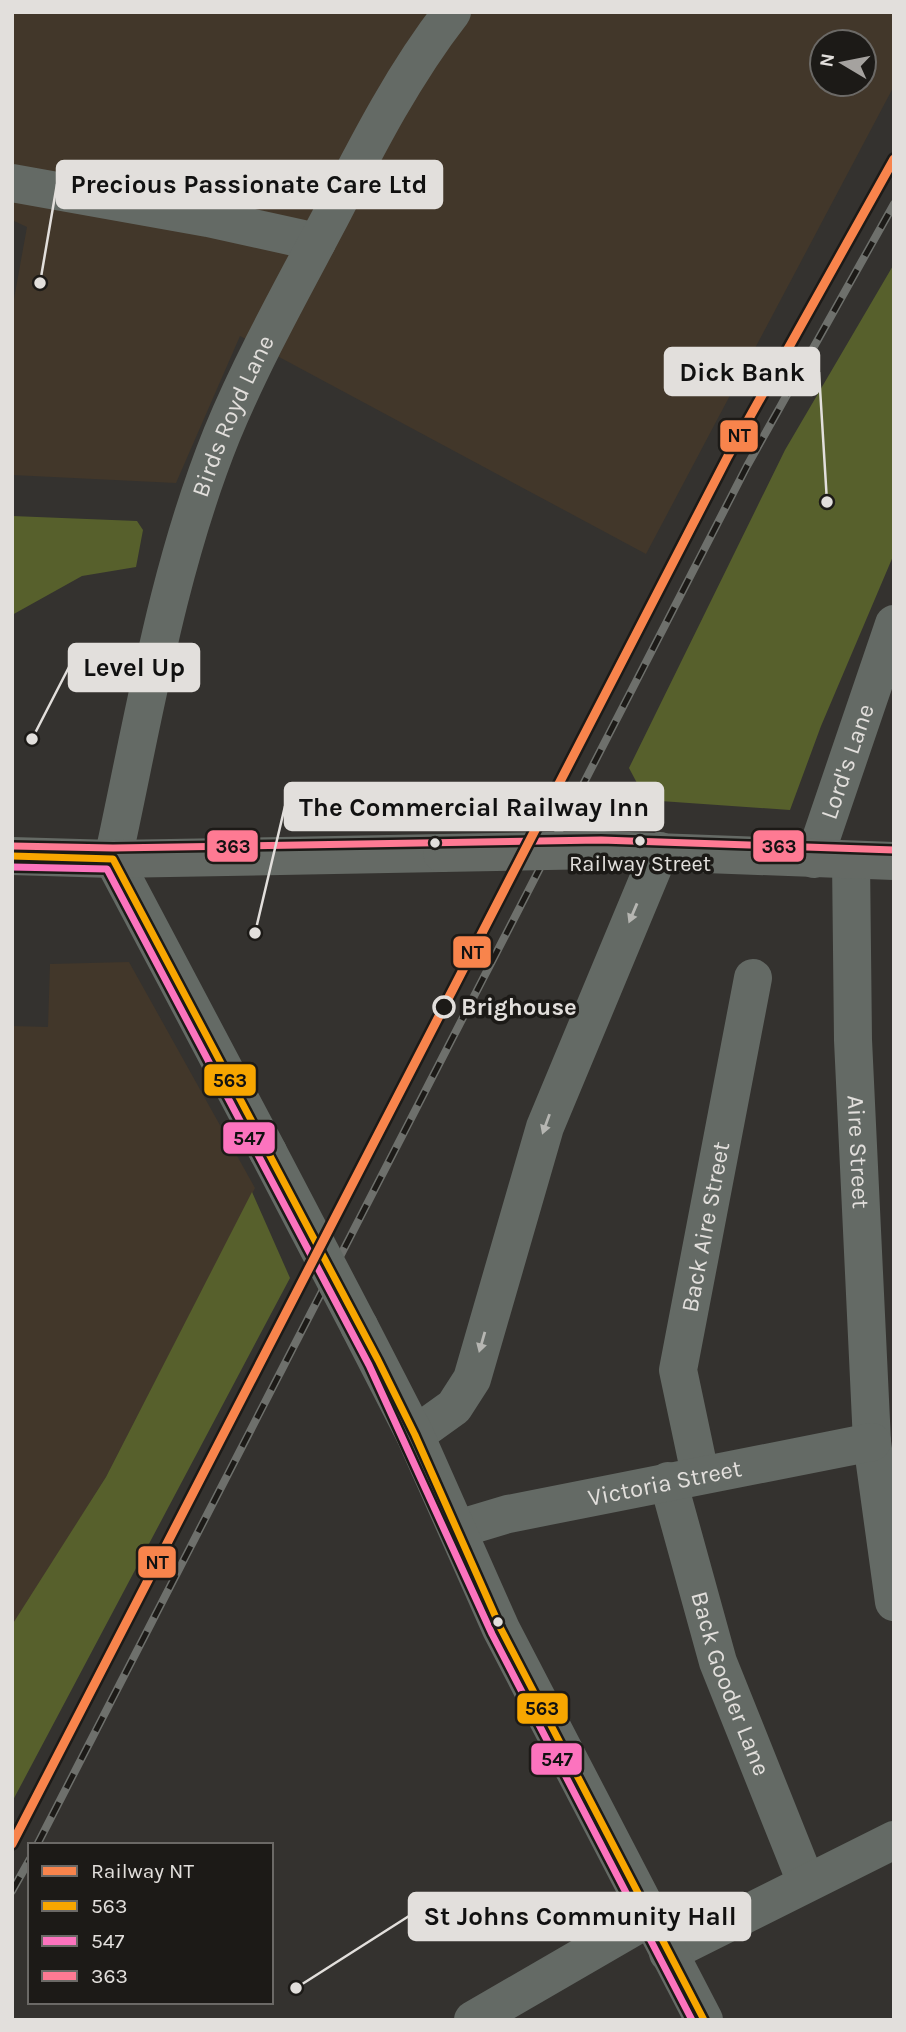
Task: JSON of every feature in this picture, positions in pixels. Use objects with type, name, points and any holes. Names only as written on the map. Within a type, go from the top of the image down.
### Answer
[{"type":"main road","points":[[12,856],[113,859],[601,850],[894,861]]},
{"type":"street","name":"Birds Royd Lane","points":[[113,859],[163,627],[199,498],[242,387],[385,113],[425,45],[452,12]]},
{"type":"street","points":[[12,183],[208,218],[317,242]]},
{"type":"street","name":"Lord's Lane","points":[[832,859],[894,624]]},
{"type":"street","points":[[415,1435],[454,1406],[472,1379],[545,1127],[660,851]]},
{"type":"street","points":[[113,859],[415,1435],[500,1629],[704,2020]]},
{"type":"street","name":"Aire Street","points":[[832,859],[853,1040],[872,1442],[894,1602]]},
{"type":"street","name":"Back Aire Street","points":[[684,1477],[678,1370],[753,978]]},
{"type":"street","name":"Victoria Street","points":[[458,1529],[508,1514],[684,1477],[872,1442]]},
{"type":"street","name":"Back Gooder Lane","points":[[684,1477],[718,1662],[806,1882]]},
{"type":"street","points":[[668,1952],[894,1840]]},
{"type":"street","points":[[473,2020],[649,1919]]},
{"type":"shaded area","points":[[12,12],[894,12],[894,86],[646,554],[240,336],[176,483],[12,475],[12,310],[27,227],[12,220]]},
{"type":"shaded area","points":[[129,962],[255,1188],[106,1477],[12,1627],[12,1026],[48,1027],[50,964]]},
{"type":"green space","points":[[894,264],[894,554],[821,726],[790,810],[646,800],[629,768],[785,450]]},
{"type":"green space","points":[[12,516],[137,521],[143,530],[136,567],[82,576],[12,615]]},
{"type":"green space","points":[[252,1192],[290,1278],[12,1802],[12,1625],[106,1477]]},
{"type":"railway","points":[[38,1843],[747,466],[894,204]]},
{"type":"railway","points":[[12,1891],[28,1863]]},
{"type":"rail line","name":"NT","points":[[12,1844],[728,456],[894,159]]},
{"type":"transit line","name":"363","points":[[12,846],[113,848],[601,840],[894,850]]},
{"type":"transit line","name":"563","points":[[12,856],[113,859],[378,1360],[415,1435],[501,1629],[704,2020]]},
{"type":"transit line","name":"547","points":[[12,867],[107,869],[369,1365],[492,1634],[692,2020]]},
{"type":"place","name":"Precious Passionate Care Ltd","points":[[40,283]]},
{"type":"place","name":"Dick Bank","points":[[827,502]]},
{"type":"place","name":"Level Up","points":[[32,739]]},
{"type":"place","name":"Railway Street","points":[[640,841]]},
{"type":"place","name":"The Commercial Railway Inn","points":[[255,933]]},
{"type":"place","name":"Brighouse","points":[[444,1007]]},
{"type":"place","name":"St Johns Community Hall","points":[[296,1988]]}]
